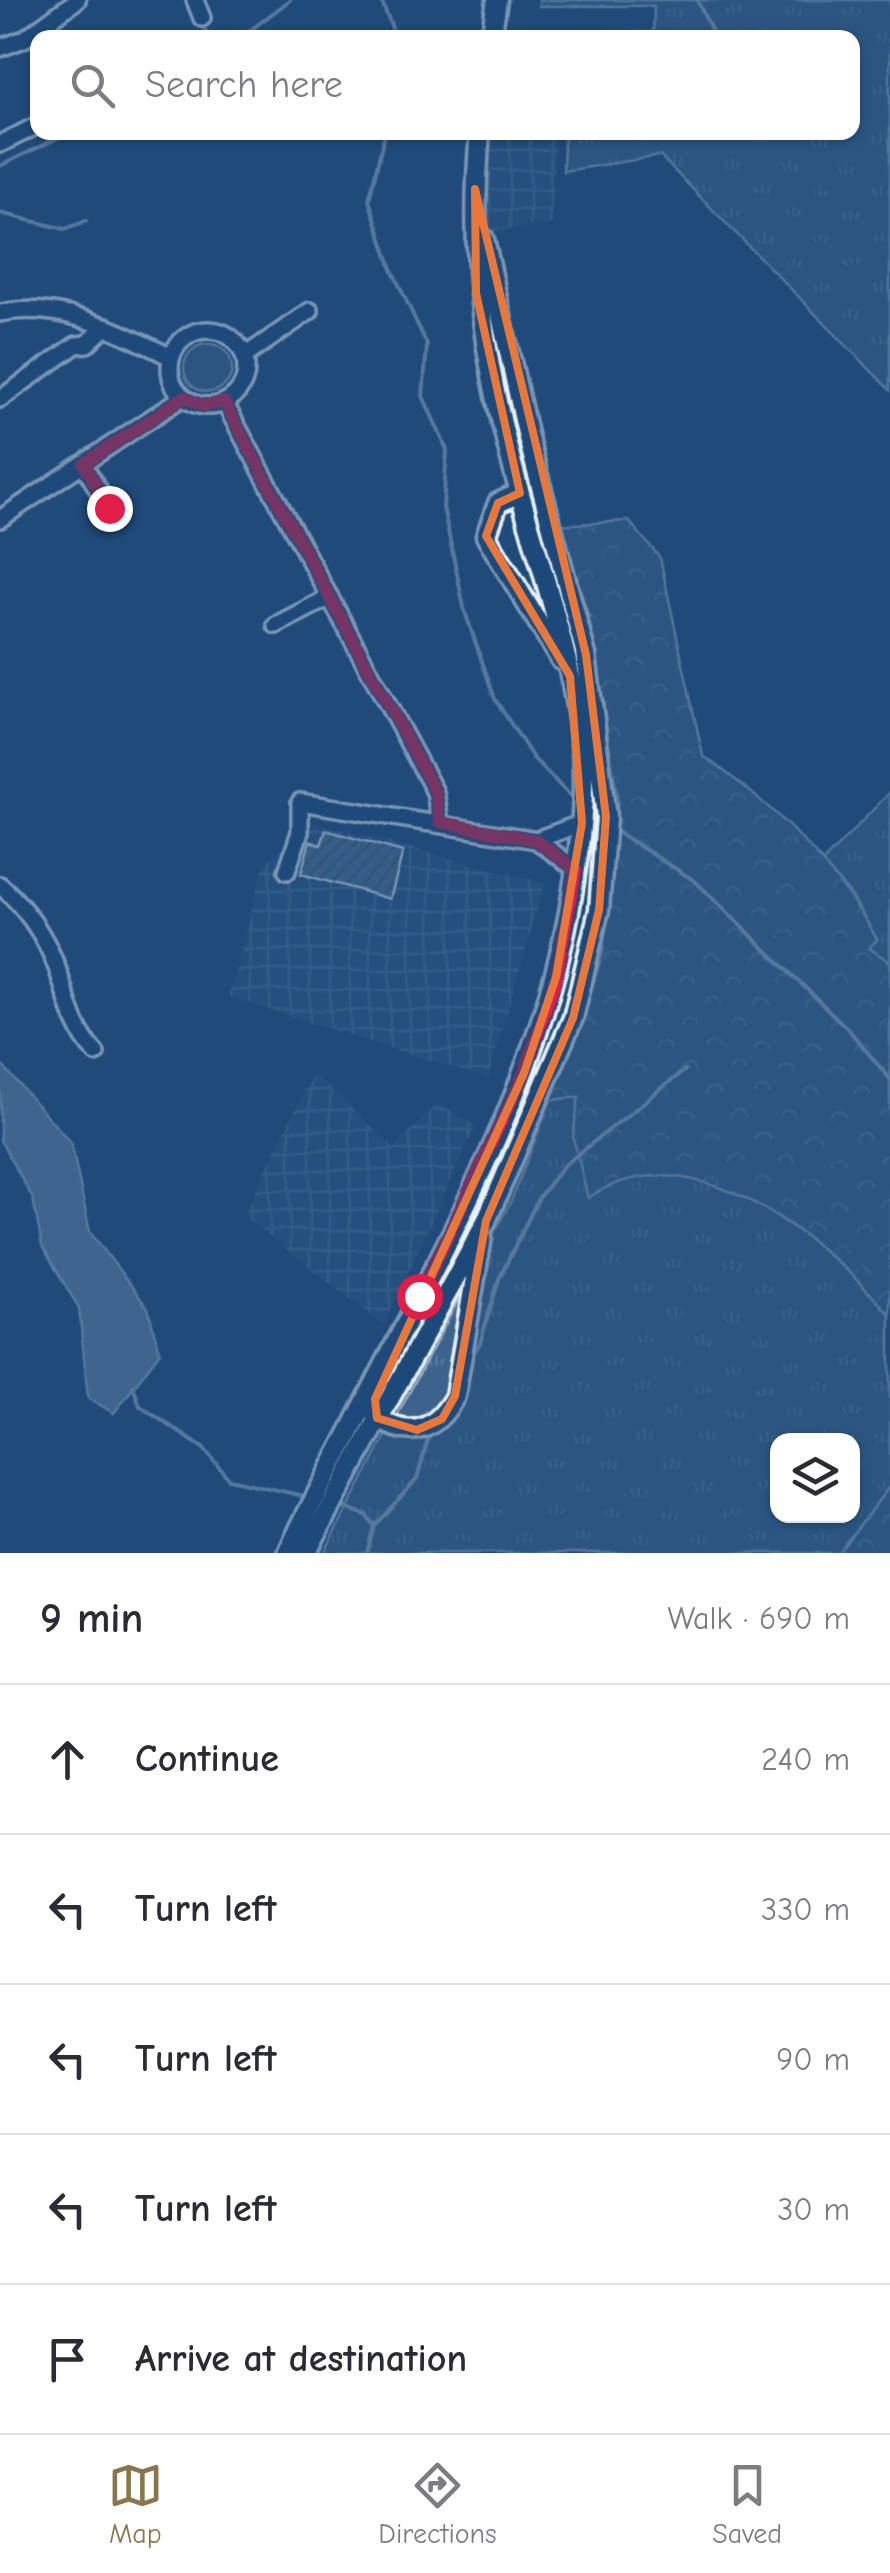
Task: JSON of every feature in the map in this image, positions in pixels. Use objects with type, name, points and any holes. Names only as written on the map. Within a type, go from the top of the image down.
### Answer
[{"type":"main road","points":[[288,1553],[419,1296],[524,1073],[556,978],[576,870],[582,823],[582,754],[570,676],[520,493],[476,293],[475,189],[479,140]]},
{"type":"main road","points":[[306,1553],[486,1220],[573,1018],[600,910],[606,816],[601,751],[586,655],[496,306],[475,189]]},
{"type":"main road","points":[[564,574],[530,497],[520,493],[498,503],[486,536],[570,676]]},
{"type":"main road","points":[[377,1418],[392,1428],[418,1430],[442,1418],[455,1396],[486,1220]]},
{"type":"main road","points":[[377,1418],[375,1399],[419,1296]]},
{"type":"street","points":[[36,30],[78,0]]},
{"type":"street","points":[[195,0],[202,18]]},
{"type":"street","points":[[0,48],[30,35]]},
{"type":"street","points":[[0,144],[30,129]]},
{"type":"street","points":[[244,356],[310,310]]},
{"type":"street","points":[[0,313],[65,313],[106,326],[172,358]]},
{"type":"street","points":[[65,313],[76,345]]},
{"type":"street","points":[[0,398],[76,345],[87,344],[106,326]]},
{"type":"street","points":[[202,330],[233,338],[244,356],[240,388],[224,402],[203,406],[184,397],[172,379],[172,358],[183,339],[202,330]]},
{"type":"street","points":[[0,519],[184,397]]},
{"type":"street","points":[[224,402],[435,792],[440,822]]},
{"type":"street","points":[[84,464],[109,508]]},
{"type":"street","points":[[276,625],[330,597]]},
{"type":"street","points":[[287,871],[300,832],[300,802],[536,840],[576,870]]},
{"type":"street","points":[[536,840],[582,823]]},
{"type":"street","points":[[0,884],[22,904],[40,932],[74,1022],[96,1053]]},
{"type":"highlighted area","points":[[475,189],[586,655],[606,817],[599,910],[573,1018],[486,1221],[455,1396],[442,1419],[417,1430],[377,1418],[375,1399],[524,1073],[556,977],[582,823],[570,676],[486,536],[498,503],[520,493],[476,293]]},
{"type":"shaded area","points":[[496,29],[655,30],[496,30]]},
{"type":"shaded area","points":[[486,140],[555,140],[552,224],[486,232],[482,200]]},
{"type":"shaded area","points":[[315,823],[545,883],[488,1079],[228,997],[264,864]]},
{"type":"shaded area","points":[[0,1063],[71,1143],[90,1232],[148,1308],[160,1352],[114,1413],[88,1398],[79,1308],[42,1246],[33,1199],[0,1140]]},
{"type":"shaded area","points":[[313,1073],[394,1147],[438,1103],[476,1126],[384,1325],[243,1216]]},
{"type":"green space","points":[[539,0],[890,0],[890,390],[660,156],[563,171],[564,140],[860,140],[860,30],[653,30],[654,6],[539,6]]},
{"type":"green space","points":[[208,344],[225,351],[232,368],[225,385],[208,392],[191,385],[184,368],[191,351]]},
{"type":"green space","points":[[629,521],[660,558],[703,756],[754,795],[822,862],[877,939],[869,948],[890,962],[890,1315],[862,1285],[793,1226],[753,1202],[711,1185],[669,1176],[628,1180],[588,1198],[573,1137],[579,1097],[551,1100],[603,953],[618,801],[589,617],[557,525]]},
{"type":"green space","points":[[890,792],[890,962],[869,948],[877,939],[851,895],[822,863]]},
{"type":"green space","points":[[579,1097],[573,1137],[607,1185],[644,1174],[677,1175],[712,1183],[780,1218],[868,1291],[890,1315],[890,1486],[838,1553],[324,1553],[511,1201],[551,1100]]},
{"type":"green space","points":[[890,1486],[890,1553],[838,1553]]},
{"type":"building","points":[[326,830],[403,852],[390,899],[301,874],[310,841],[321,845]]},
{"type":"waterway","points":[[251,30],[290,0]]},
{"type":"waterway","points":[[381,0],[393,30]]},
{"type":"waterway","points":[[697,0],[711,30]]},
{"type":"waterway","points":[[201,22],[205,30]]},
{"type":"waterway","points":[[0,166],[54,140]]},
{"type":"waterway","points":[[383,140],[369,200],[393,272],[427,345],[423,396],[447,450],[443,507],[465,612],[495,699],[533,758],[577,803]]},
{"type":"waterway","points":[[0,213],[65,229],[86,221]]},
{"type":"waterway","points":[[612,829],[695,881],[848,1029],[890,1079]]},
{"type":"waterway","points":[[467,1364],[480,1343],[499,1279],[539,1197],[563,1166],[685,1070]]},
{"type":"waterway","points":[[133,1386],[140,1406],[203,1448],[229,1479],[308,1497]]},
{"type":"waterway","points":[[437,1409],[449,1387]]},
{"type":"waterway","points":[[367,1553],[374,1526],[417,1479],[430,1432]]},
{"type":"waterway","points":[[337,1505],[366,1515],[374,1526]]},
{"type":"route","points":[[109,508],[84,464],[184,397],[203,406],[224,402],[435,792],[440,822],[536,840],[576,870],[556,978],[524,1073],[481,1173],[419,1296]]}]
